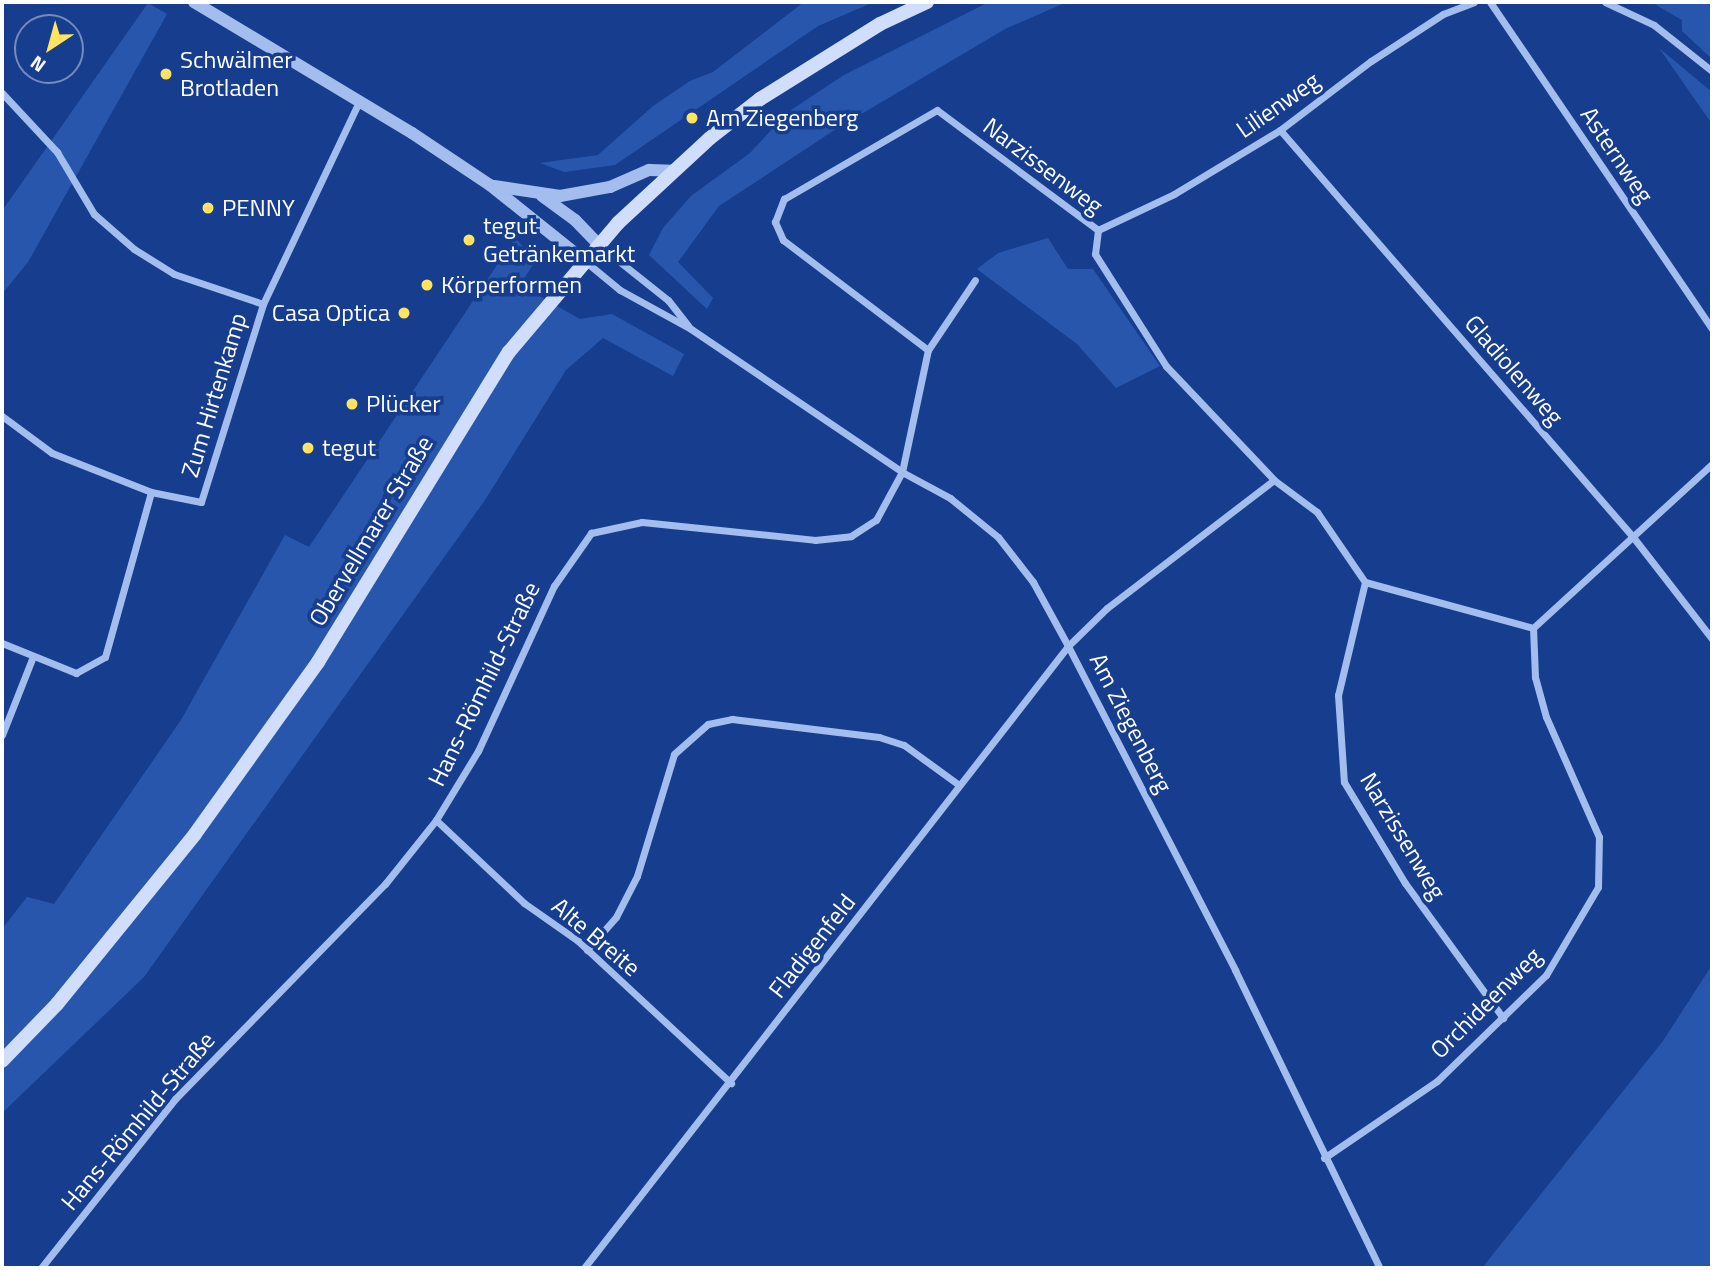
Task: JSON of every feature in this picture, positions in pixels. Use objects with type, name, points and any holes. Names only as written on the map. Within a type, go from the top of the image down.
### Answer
[{"type":"main road","name":"Obervellmarer Straße","points":[[2,1061],[57,1004],[195,834],[318,662],[509,352],[586,261],[673,171],[760,99],[810,66],[927,2]]},
{"type":"street","points":[[194,2],[360,99],[490,185],[586,261]]},
{"type":"street","name":"Lilienweg","points":[[1098,230],[1174,194],[1280,130],[1443,14],[1474,2]]},
{"type":"street","name":"Asternweg","points":[[1490,2],[1712,329]]},
{"type":"street","points":[[1605,2],[1654,25],[1712,71]]},
{"type":"street","points":[[2,93],[57,152],[94,214],[134,248],[174,274],[263,304]]},
{"type":"street","name":"Zum Hirtenkamp","points":[[32,659],[76,673],[105,657],[151,492],[201,502],[263,304],[360,99]]},
{"type":"street","name":"Narzissenweg","points":[[928,349],[783,240],[775,213],[783,199],[936,110],[1098,230],[1095,254],[1166,366],[1274,480],[1317,512],[1365,582],[1338,695],[1344,782],[1405,883],[1503,1018]]},
{"type":"street","name":"Gladiolenweg","points":[[1280,130],[1633,537],[1712,639]]},
{"type":"street","points":[[490,185],[539,194],[578,193],[618,184],[649,170],[673,171]]},
{"type":"street","points":[[539,194],[575,220],[600,246]]},
{"type":"street","name":"Am Ziegenberg","points":[[600,246],[668,300],[691,329]]},
{"type":"street","name":"Am Ziegenberg","points":[[586,261],[620,290],[691,329],[902,472],[950,498],[998,537],[1032,582],[1068,646],[1235,970],[1324,1158],[1381,1268]]},
{"type":"street","points":[[902,472],[928,349],[975,280]]},
{"type":"street","points":[[2,416],[52,453],[151,492]]},
{"type":"street","points":[[1365,582],[1533,628],[1712,464]]},
{"type":"street","name":"Hans-Römhild-Straße","points":[[41,1268],[176,1099],[385,884],[436,820],[506,695],[554,586],[591,533],[642,522],[815,540],[851,536],[876,520],[902,472]]},
{"type":"street","points":[[1068,646],[1107,608],[1274,480]]},
{"type":"street","name":"Orchideenweg","points":[[1324,1158],[1437,1081],[1503,1018],[1546,975],[1598,887],[1599,837],[1546,717],[1535,677],[1533,628]]},
{"type":"street","points":[[2,643],[32,659],[2,735]]},
{"type":"street","name":"Fladigenfeld","points":[[584,1268],[731,1083],[1068,646]]},
{"type":"street","points":[[587,950],[616,917],[637,877],[674,754],[708,724],[732,719],[879,737],[904,745],[959,785]]},
{"type":"street","name":"Alte Breite","points":[[436,820],[524,903],[587,950],[731,1083]]},
{"type":"shaded area","points":[[804,2],[874,2],[818,26],[615,165],[564,172],[540,163],[598,155],[653,106],[690,81],[713,72]]},
{"type":"shaded area","points":[[989,2],[1067,2],[1005,29],[836,129],[719,206],[678,262],[713,298],[707,309],[649,255],[663,228],[691,196],[750,153],[788,112],[844,75]]},
{"type":"shaded area","points":[[1651,2],[1712,2],[1712,59],[1682,31],[1682,20]]},
{"type":"shaded area","points":[[148,3],[167,14],[28,262],[2,294],[2,211]]},
{"type":"shaded area","points":[[1659,48],[1712,92],[1712,124]]},
{"type":"shaded area","points":[[515,238],[536,260],[520,285],[580,319],[612,314],[684,354],[673,376],[603,338],[566,370],[485,500],[144,977],[2,1113],[2,929],[27,897],[54,904],[181,720],[285,535],[309,547]]},
{"type":"shaded area","points":[[1048,238],[1068,269],[1093,269],[1160,366],[1116,388],[1077,344],[977,269],[998,253]]},
{"type":"shaded area","points":[[1712,965],[1712,1268],[1482,1268],[1663,1041]]},
{"type":"place","name":"Schwälmer Brotladen","points":[[166,74]]},
{"type":"place","name":"Am Ziegenberg","points":[[692,118]]},
{"type":"place","name":"PENNY","points":[[208,208]]},
{"type":"place","name":"tegut Getränkemarkt","points":[[469,240]]},
{"type":"place","name":"Körperformen","points":[[427,285]]},
{"type":"place","name":"Casa Optica","points":[[404,313]]},
{"type":"place","name":"Plücker","points":[[352,404]]},
{"type":"place","name":"tegut","points":[[308,448]]}]
